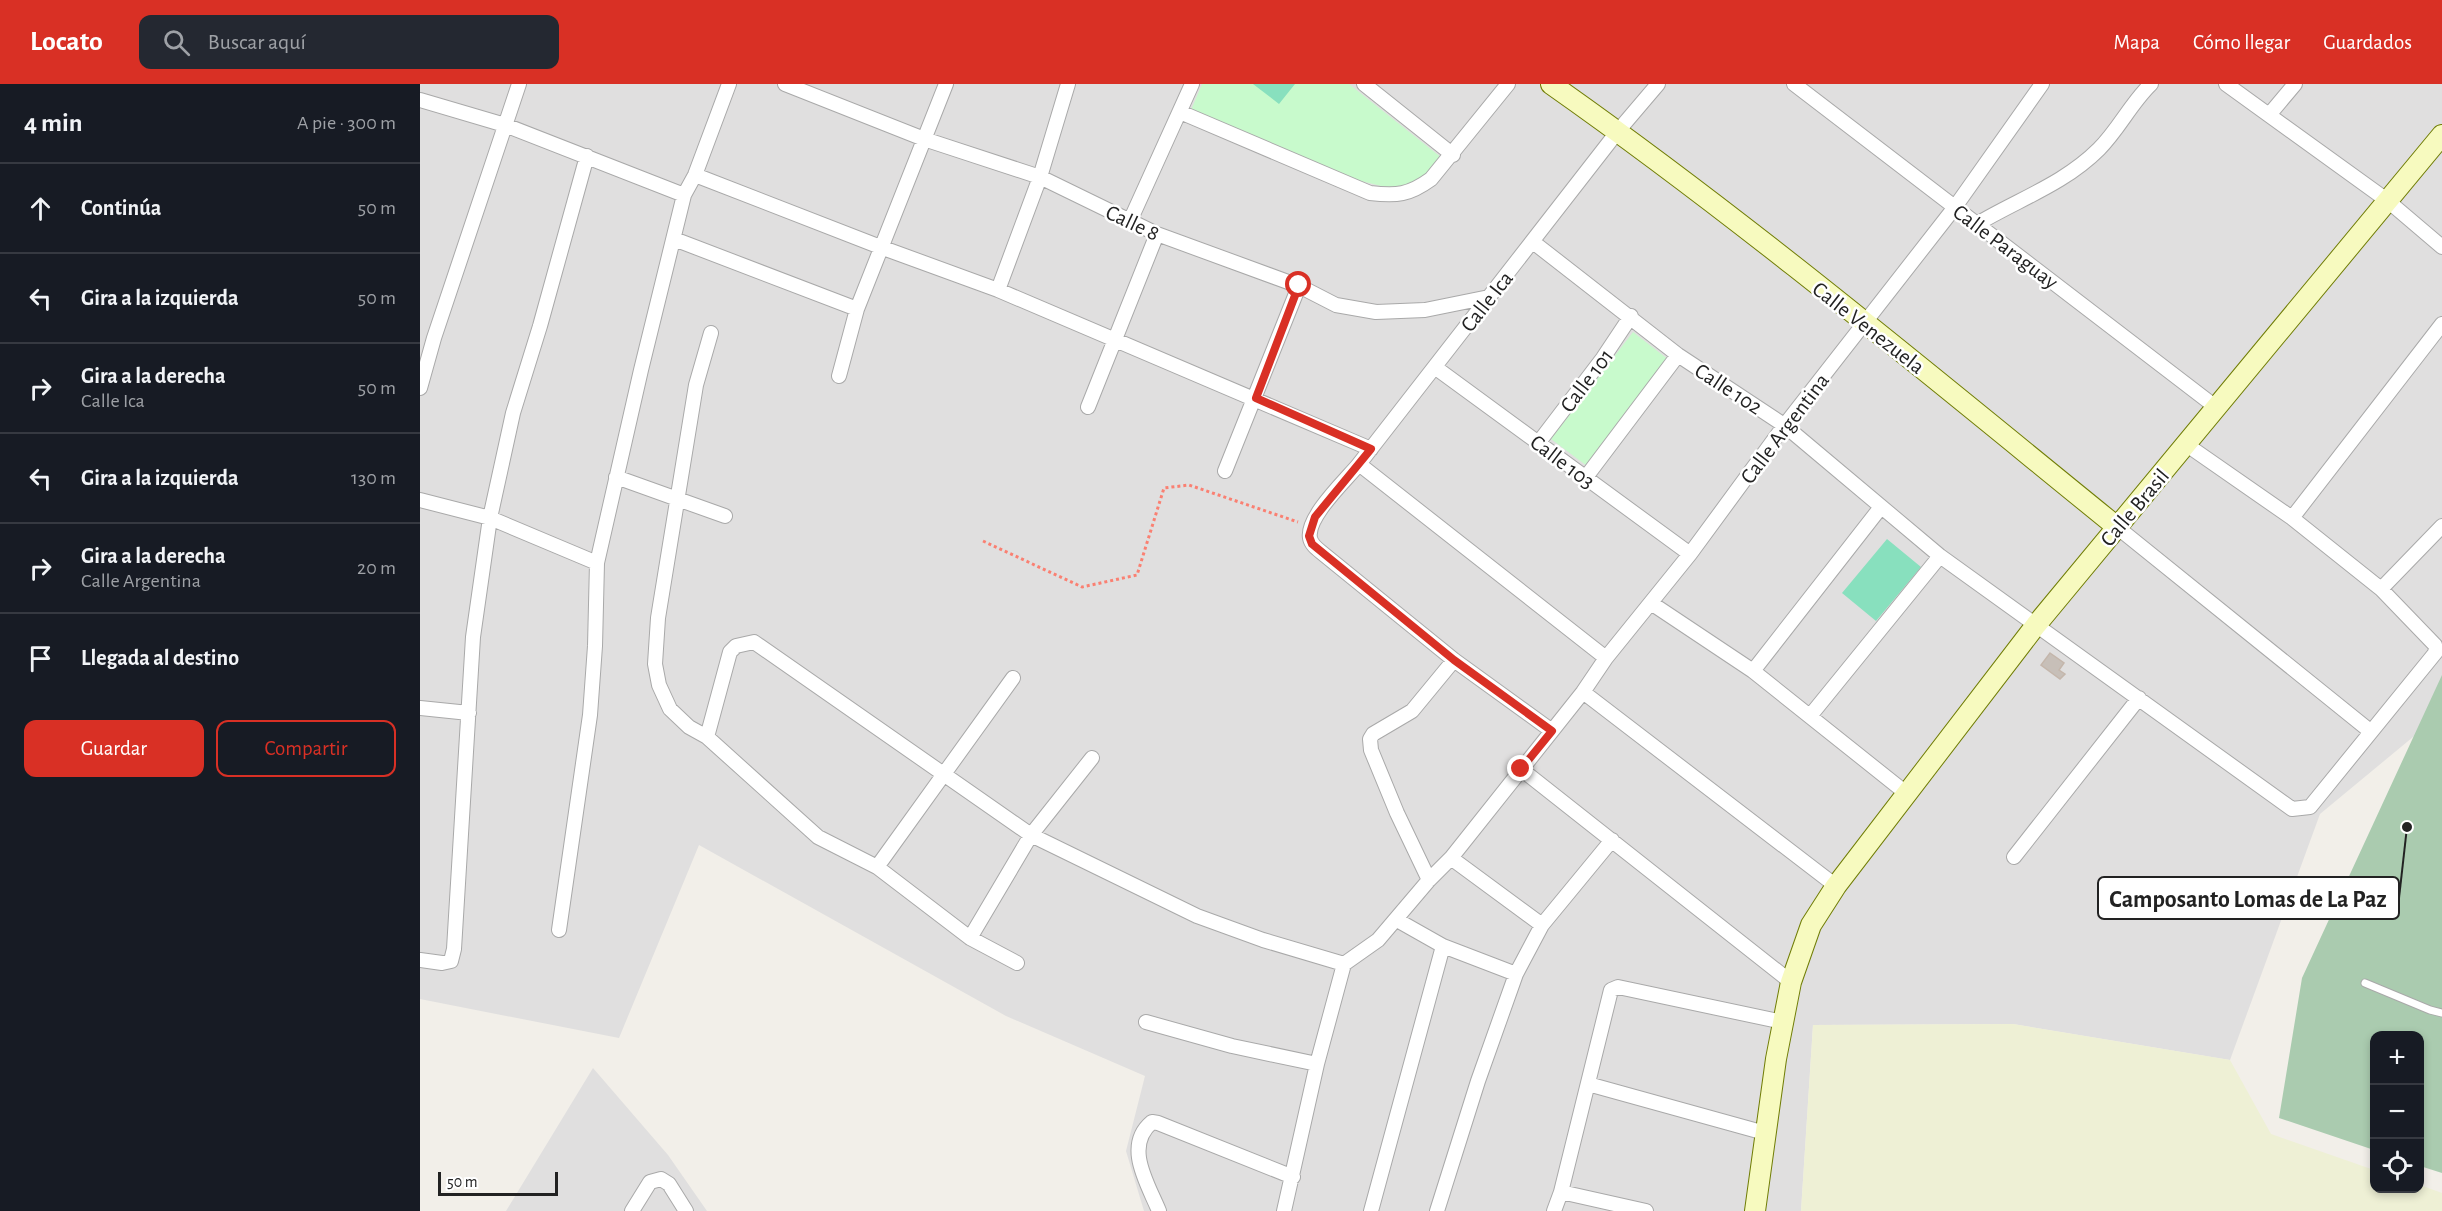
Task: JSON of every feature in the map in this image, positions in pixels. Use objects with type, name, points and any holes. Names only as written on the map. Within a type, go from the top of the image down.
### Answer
[{"type":"main road","name":"Calle Venezuela","points":[[1551,84],[1618,131],[1865,322],[2117,527]]},
{"type":"main road","name":"Calle Brasil","points":[[1755,1211],[1783,1022],[1791,982],[1811,925],[1836,886],[2036,625],[2442,135]]},
{"type":"street","points":[[420,388],[427,336],[519,84]]},
{"type":"street","points":[[559,930],[590,715],[595,646],[597,563],[684,195],[695,174],[729,84]]},
{"type":"street","name":"Calle 8","points":[[785,84],[924,139],[1040,177],[1158,234],[1299,285],[1336,305],[1376,312],[1425,310],[1489,297]]},
{"type":"street","points":[[839,376],[858,309],[946,84]]},
{"type":"street","points":[[999,290],[1040,177],[1068,84]]},
{"type":"street","points":[[1130,221],[1191,84]]},
{"type":"street","points":[[1364,84],[1453,155]]},
{"type":"street","points":[[1180,112],[1370,193],[1394,196],[1416,189],[1431,179],[1453,155],[1508,84]]},
{"type":"street","name":"Calle Ica","points":[[1313,522],[1436,368],[1618,131],[1658,84]]},
{"type":"street","name":"Calle Argentina","points":[[1344,964],[1378,940],[1397,920],[1451,858],[1583,692],[1606,658],[1690,554],[1784,425],[1955,207],[2042,84]]},
{"type":"street","points":[[1977,224],[2050,187],[2084,163],[2113,134],[2137,99],[2151,84]]},
{"type":"street","points":[[2226,84],[2388,201],[2442,248]]},
{"type":"street","points":[[2269,115],[2295,84]]},
{"type":"street","name":"Calle Paraguay","points":[[1798,85],[2217,408]]},
{"type":"street","points":[[420,100],[505,125],[684,195]]},
{"type":"street","points":[[420,960],[442,963],[451,961],[454,949],[473,637],[490,518],[513,412],[540,326],[587,156]]},
{"type":"street","points":[[695,174],[883,248],[999,290],[1371,449]]},
{"type":"street","points":[[1088,407],[1158,234]]},
{"type":"street","points":[[674,239],[858,309]]},
{"type":"street","name":"Calle 102","points":[[1533,242],[1631,316],[1678,355],[1784,425],[1940,556],[2292,809],[2310,807],[2436,652],[2431,639],[2381,589]]},
{"type":"street","points":[[1225,471],[1256,398],[1299,285]]},
{"type":"street","name":"Calle 101","points":[[1539,442],[1603,358],[1631,316]]},
{"type":"street","points":[[2292,519],[2442,324]]},
{"type":"street","points":[[711,333],[696,385],[658,618],[655,664],[659,685],[670,709],[689,727],[707,737],[818,837],[877,867],[970,938],[1017,963]]},
{"type":"street","points":[[1586,477],[1678,355]]},
{"type":"street","name":"Calle 103","points":[[1436,368],[1690,554]]},
{"type":"street","points":[[2187,445],[2292,519],[2381,589],[2442,526]]},
{"type":"street","points":[[1359,464],[1606,658]]},
{"type":"street","points":[[616,477],[725,516]]},
{"type":"street","points":[[420,500],[490,518],[597,563]]},
{"type":"street","points":[[1753,671],[1881,507]]},
{"type":"street","points":[[1313,522],[1309,536],[1312,544],[1454,660],[1552,731]]},
{"type":"street","points":[[2117,527],[2370,731]]},
{"type":"street","points":[[1810,716],[1940,556]]},
{"type":"street","points":[[1651,603],[1753,671],[1906,793]]},
{"type":"street","points":[[707,737],[730,652],[736,646],[754,642],[1031,835],[1197,916],[1263,940],[1344,964],[1317,1064],[1284,1211]]},
{"type":"street","points":[[1430,880],[1397,813],[1371,750],[1370,739],[1373,734],[1412,711],[1454,660]]},
{"type":"street","points":[[877,867],[1013,678]]},
{"type":"street","points":[[1583,692],[1836,886]]},
{"type":"street","points":[[2014,857],[2139,698]]},
{"type":"street","points":[[420,708],[470,713]]},
{"type":"street","points":[[970,938],[1031,835],[1092,758]]},
{"type":"street","points":[[1521,769],[1791,982]]},
{"type":"street","points":[[1437,1211],[1478,1081],[1516,974],[1542,925],[1612,840]]},
{"type":"street","points":[[1451,858],[1542,925]]},
{"type":"street","points":[[1397,920],[1443,946],[1516,974]]},
{"type":"street","points":[[1371,1211],[1443,946]]},
{"type":"street","points":[[1554,1211],[1561,1192],[1611,990],[1618,987],[1783,1022]]},
{"type":"street","points":[[1146,1022],[1232,1046],[1317,1064]]},
{"type":"street","points":[[1588,1084],[1765,1132]]},
{"type":"street","points":[[1159,1211],[1140,1163],[1137,1149],[1145,1128],[1152,1122],[1169,1126],[1293,1177]]},
{"type":"street","points":[[632,1211],[650,1182],[661,1179],[669,1184],[686,1211]]},
{"type":"street","points":[[1561,1192],[1646,1211]]},
{"type":"lane","points":[[2365,983],[2442,1013]]},
{"type":"path","points":[[983,541],[1082,587],[1137,575],[1164,488],[1189,485],[1313,522]]},
{"type":"shaded area","points":[[420,84],[2442,84],[2442,713],[2320,814],[2230,1060],[2013,1024],[1813,1025],[1801,1211],[1144,1211],[1126,1151],[1145,1076],[1006,1016],[699,845],[619,1038],[420,999]]},
{"type":"shaded area","points":[[593,1068],[668,1155],[707,1211],[506,1211]]},
{"type":"green space","points":[[1202,84],[1349,84],[1442,158],[1421,180],[1393,189],[1353,179],[1191,110]]},
{"type":"green space","points":[[1253,84],[1295,84],[1279,104]]},
{"type":"green space","points":[[1633,332],[1669,360],[1587,466],[1551,439]]},
{"type":"green space","points":[[1887,539],[1921,567],[1876,621],[1842,593]]},
{"type":"green space","points":[[2442,675],[2442,1173],[2424,1167],[2424,1031],[2370,1031],[2370,1149],[2279,1118],[2302,978]]},
{"type":"green space","points":[[2013,1024],[2230,1060],[2271,1134],[2370,1169],[2370,1193],[2424,1193],[2424,1186],[2442,1193],[2442,1211],[1801,1211],[1813,1025]]},
{"type":"building","points":[[2050,653],[2064,663],[2059,670],[2065,674],[2060,679],[2041,665]]},
{"type":"place","name":"Camposanto Lomas de La Paz","points":[[2407,827]]},
{"type":"route","points":[[1299,285],[1256,398],[1371,449],[1315,517],[1309,536],[1312,544],[1454,660],[1552,731],[1521,769]]}]
